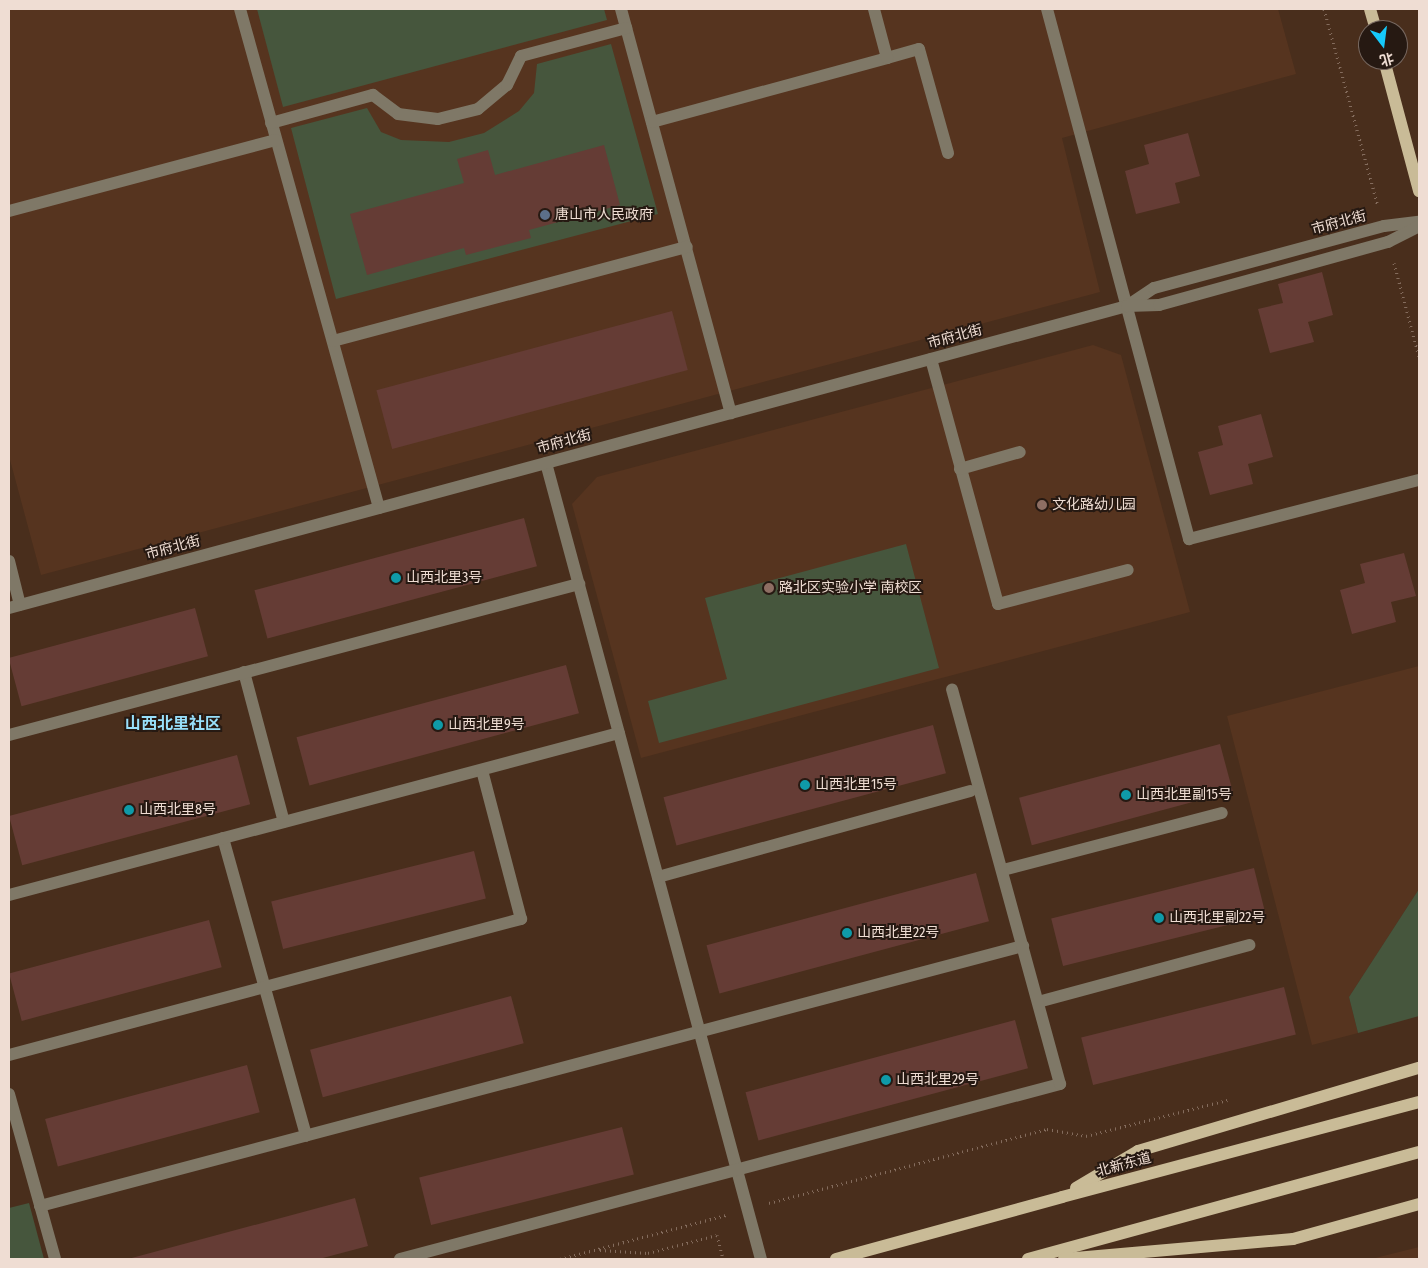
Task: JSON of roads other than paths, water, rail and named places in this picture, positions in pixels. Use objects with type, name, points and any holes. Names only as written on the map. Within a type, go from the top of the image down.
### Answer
[{"type":"main road","points":[[1387,70],[1419,191]]},
{"type":"main road","points":[[1062,1196],[1138,1151],[1419,1068]]},
{"type":"main road","name":"北新东道","points":[[836,1259],[1062,1196],[1419,1102]]},
{"type":"main road","points":[[1028,1259],[1419,1152]]},
{"type":"main road","points":[[1064,1259],[1292,1239],[1419,1204]]},
{"type":"street","points":[[240,9],[379,508]]},
{"type":"street","points":[[621,9],[731,413]]},
{"type":"street","points":[[874,9],[887,58]]},
{"type":"street","points":[[1047,9],[1190,539],[1419,480]]},
{"type":"street","points":[[271,123],[373,95],[398,114],[438,119],[478,109],[507,85],[521,56],[626,28]]},
{"type":"street","points":[[652,122],[919,49],[948,153]]},
{"type":"street","points":[[9,211],[276,140]]},
{"type":"street","name":"市府北街","points":[[1127,306],[1154,288],[1384,226],[1419,224]]},
{"type":"street","name":"市府北街","points":[[15,606],[1127,306],[1158,305],[1388,242],[1419,224]]},
{"type":"street","points":[[333,341],[686,247]]},
{"type":"street","points":[[931,359],[998,604],[1128,570]]},
{"type":"street","points":[[960,469],[1020,452]]},
{"type":"street","points":[[546,463],[761,1259]]},
{"type":"street","points":[[9,561],[15,606]]},
{"type":"street","points":[[9,734],[579,584]]},
{"type":"street","points":[[244,672],[284,822]]},
{"type":"street","points":[[400,1259],[1060,1084],[952,689]]},
{"type":"street","points":[[9,894],[619,733]]},
{"type":"street","points":[[9,1054],[521,919],[482,770]]},
{"type":"street","points":[[658,878],[970,791]]},
{"type":"street","points":[[1003,870],[1222,813]]},
{"type":"street","points":[[223,838],[306,1136]]},
{"type":"street","points":[[1038,1002],[1249,945]]},
{"type":"street","points":[[40,1206],[1023,946]]},
{"type":"street","points":[[9,1094],[55,1259]]},
{"type":"place","name":"唐山市人民政府","points":[[545,215]]},
{"type":"place","name":"文化路幼儿园","points":[[1042,505]]},
{"type":"place","name":"山西北里3号","points":[[396,578]]},
{"type":"place","name":"路北区实验小学 南校区","points":[[769,588]]},
{"type":"place","name":"山西北里9号","points":[[438,725]]},
{"type":"place","name":"山西北里15号","points":[[805,785]]},
{"type":"place","name":"山西北里副15号","points":[[1126,795]]},
{"type":"place","name":"山西北里8号","points":[[129,810]]},
{"type":"place","name":"山西北里副22号","points":[[1159,918]]},
{"type":"place","name":"山西北里22号","points":[[847,933]]},
{"type":"place","name":"山西北里29号","points":[[886,1080]]},
{"type":"district","name":"山西北里社区","points":[[173,724]]}]
